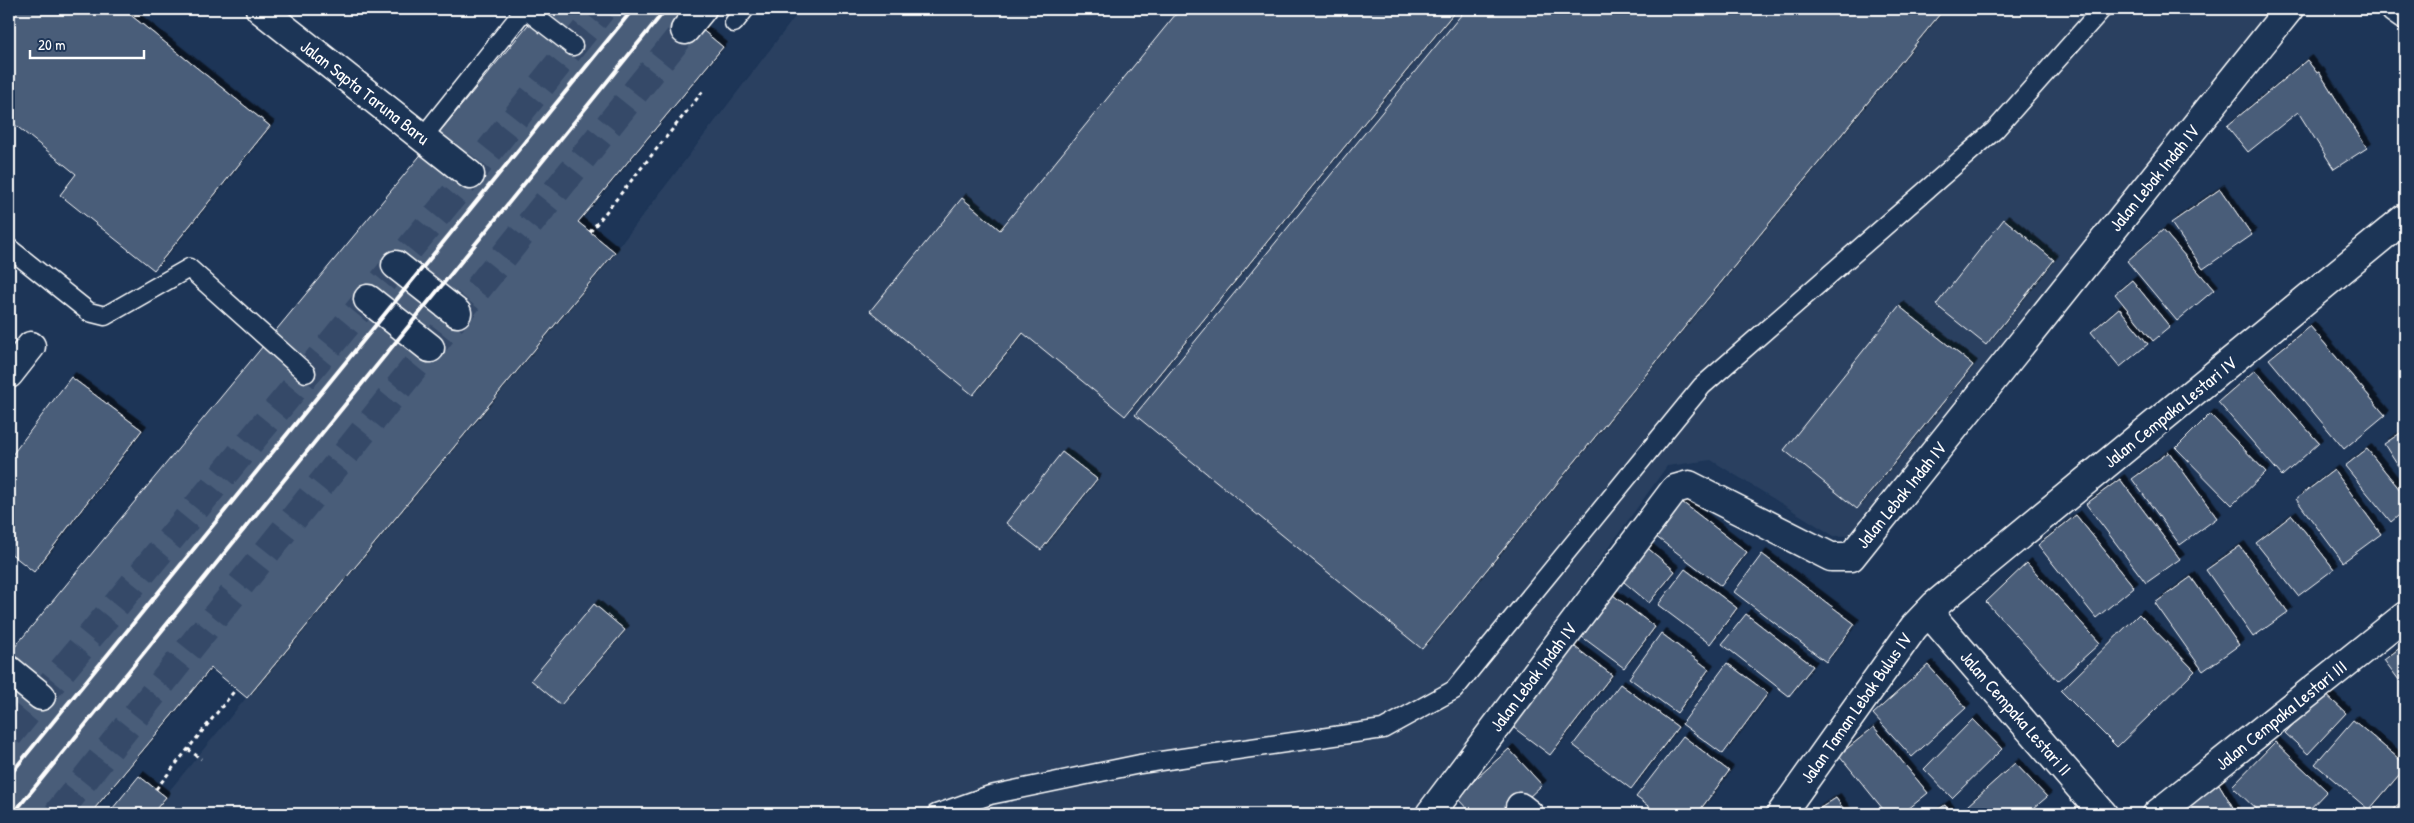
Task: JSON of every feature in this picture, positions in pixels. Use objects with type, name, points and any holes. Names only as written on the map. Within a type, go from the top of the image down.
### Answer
[{"type":"main road","name":"Jalan Sapta Taruna Baru","points":[[260,9],[470,175]]},
{"type":"main road","points":[[685,30],[702,9]]},
{"type":"main road","name":"Jalan Lebak Indah IV","points":[[1430,814],[1675,489],[1689,485],[1831,557],[1851,557],[2289,9]]},
{"type":"main road","points":[[2395,9],[2405,16]]},
{"type":"main road","name":"Jalan Cempaka Lestari IV","points":[[1932,609],[2405,218]]},
{"type":"main road","points":[[396,265],[458,314]]},
{"type":"main road","points":[[368,299],[430,348]]},
{"type":"main road","points":[[9,374],[31,346]]},
{"type":"main road","name":"Jalan Taman Lebak Bulus IV","points":[[1781,814],[1914,627],[1932,609]]},
{"type":"main road","name":"Jalan Cempaka Lestari II","points":[[1932,609],[2103,814]]},
{"type":"main road","name":"Jalan Cempaka Lestari III","points":[[2157,814],[2405,616]]},
{"type":"main road","points":[[9,670],[41,696]]},
{"type":"lane","points":[[422,138],[525,9],[573,46]]},
{"type":"lane","points":[[734,23],[745,9]]},
{"type":"lane","points":[[936,814],[990,795],[1140,764],[1383,729],[1454,690],[1702,386],[1995,130],[2102,9]]},
{"type":"lane","points":[[9,248],[89,312],[105,316],[188,268],[306,373]]},
{"type":"path","points":[[590,232],[704,90]]},
{"type":"path","points":[[156,789],[236,689]]},
{"type":"path","points":[[188,749],[201,759]]},
{"type":"shaded area","points":[[801,9],[2270,9],[2267,30],[1862,535],[1834,536],[1711,460],[1667,466],[1418,814],[150,814],[615,252]]},
{"type":"building","points":[[9,9],[123,9],[270,126],[154,270],[60,195],[76,174],[9,120]]},
{"type":"building","points":[[541,9],[677,9],[723,47],[578,222],[615,252],[247,698],[211,668],[90,814],[9,814],[9,654]]},
{"type":"building","points":[[1180,9],[1457,9],[1125,416],[1023,333],[973,395],[870,311],[962,198],[1000,230]]},
{"type":"building","points":[[1466,9],[1944,9],[1422,649],[1135,415]]},
{"type":"building","points":[[2307,60],[2317,73],[2319,72],[2367,148],[2334,169],[2298,112],[2248,152],[2227,126]]},
{"type":"building","points":[[2220,189],[2252,235],[2203,269],[2171,223]]},
{"type":"building","points":[[2004,219],[2054,260],[1986,345],[1936,305]]},
{"type":"building","points":[[2163,230],[2214,290],[2177,321],[2127,261]]},
{"type":"building","points":[[2132,280],[2170,327],[2153,341],[2115,294]]},
{"type":"building","points":[[1899,306],[1973,365],[1857,509],[1784,450]]},
{"type":"building","points":[[2119,308],[2148,344],[2120,367],[2091,332]]},
{"type":"building","points":[[2310,326],[2385,415],[2344,449],[2269,359]]},
{"type":"building","points":[[2255,370],[2319,443],[2282,476],[2218,402]]},
{"type":"building","points":[[71,377],[142,430],[34,572],[9,552],[9,459]]},
{"type":"building","points":[[2210,414],[2266,472],[2232,505],[2176,448]]},
{"type":"building","points":[[2405,430],[2405,477],[2384,444]]},
{"type":"building","points":[[2367,449],[2405,496],[2405,510],[2391,522],[2345,466]]},
{"type":"building","points":[[1062,452],[1097,479],[1041,550],[1006,523]]},
{"type":"building","points":[[2169,452],[2217,518],[2180,545],[2132,479]]},
{"type":"building","points":[[2334,470],[2381,534],[2343,562],[2296,499]]},
{"type":"building","points":[[2120,479],[2180,559],[2146,583],[2086,504]]},
{"type":"building","points":[[1682,502],[1747,552],[1721,586],[1655,536]]},
{"type":"building","points":[[2076,515],[2134,587],[2096,618],[2038,545]]},
{"type":"building","points":[[2292,515],[2334,569],[2298,596],[2256,543]]},
{"type":"building","points":[[1644,545],[1675,571],[1649,603],[1618,577]]},
{"type":"building","points":[[2240,546],[2288,612],[2253,637],[2206,570]]},
{"type":"building","points":[[1762,554],[1855,624],[1826,662],[1734,592]]},
{"type":"building","points":[[2027,563],[2100,643],[2058,681],[1986,602]]},
{"type":"building","points":[[1685,569],[1737,608],[1710,644],[1658,605]]},
{"type":"building","points":[[2191,577],[2239,645],[2203,671],[2155,603]]},
{"type":"building","points":[[1605,589],[1655,627],[1624,668],[1574,631]]},
{"type":"building","points":[[594,604],[625,630],[561,705],[531,680]]},
{"type":"building","points":[[1746,614],[1813,666],[1789,696],[1722,644]]},
{"type":"building","points":[[2139,614],[2195,671],[2117,747],[2061,691]]},
{"type":"building","points":[[1661,633],[1709,669],[1677,713],[1629,678]]},
{"type":"building","points":[[1567,641],[1612,675],[1550,755],[1506,722]]},
{"type":"building","points":[[2405,644],[2405,688],[2384,660]]},
{"type":"building","points":[[1727,663],[1768,693],[1723,754],[1682,724]]},
{"type":"building","points":[[1928,665],[1966,708],[1912,757],[1873,714]]},
{"type":"building","points":[[1620,684],[1678,727],[1631,789],[1573,745]]},
{"type":"building","points":[[2323,692],[2346,713],[2308,754],[2285,733]]},
{"type":"building","points":[[1973,719],[2002,749],[1952,798],[1924,769]]},
{"type":"building","points":[[2353,720],[2405,764],[2405,768],[2369,810],[2315,764]]},
{"type":"building","points":[[1874,727],[1928,793],[1902,814],[1887,814],[1839,755]]},
{"type":"building","points":[[1683,736],[1729,771],[1697,814],[1659,814],[1636,797]]},
{"type":"building","points":[[2275,742],[2327,791],[2305,814],[2261,814],[2232,786]]},
{"type":"building","points":[[1509,749],[1542,785],[1511,814],[1472,814],[1456,797]]},
{"type":"building","points":[[2015,763],[2047,797],[2027,814],[1974,814],[1967,806]]},
{"type":"building","points":[[139,776],[166,797],[152,814],[108,814]]},
{"type":"building","points":[[2219,784],[2237,814],[2169,814]]},
{"type":"building","points":[[1836,798],[1847,814],[1811,814]]},
{"type":"building","points":[[2405,798],[2405,814],[2388,814]]},
{"type":"building","points":[[1945,805],[1952,814],[1932,814]]},
{"type":"tunnel","points":[[9,735],[470,175],[602,9]]},
{"type":"tunnel","points":[[57,814],[685,30]]},
{"type":"railway","points":[[9,776],[633,9]]},
{"type":"railway","points":[[13,814],[666,9]]}]
